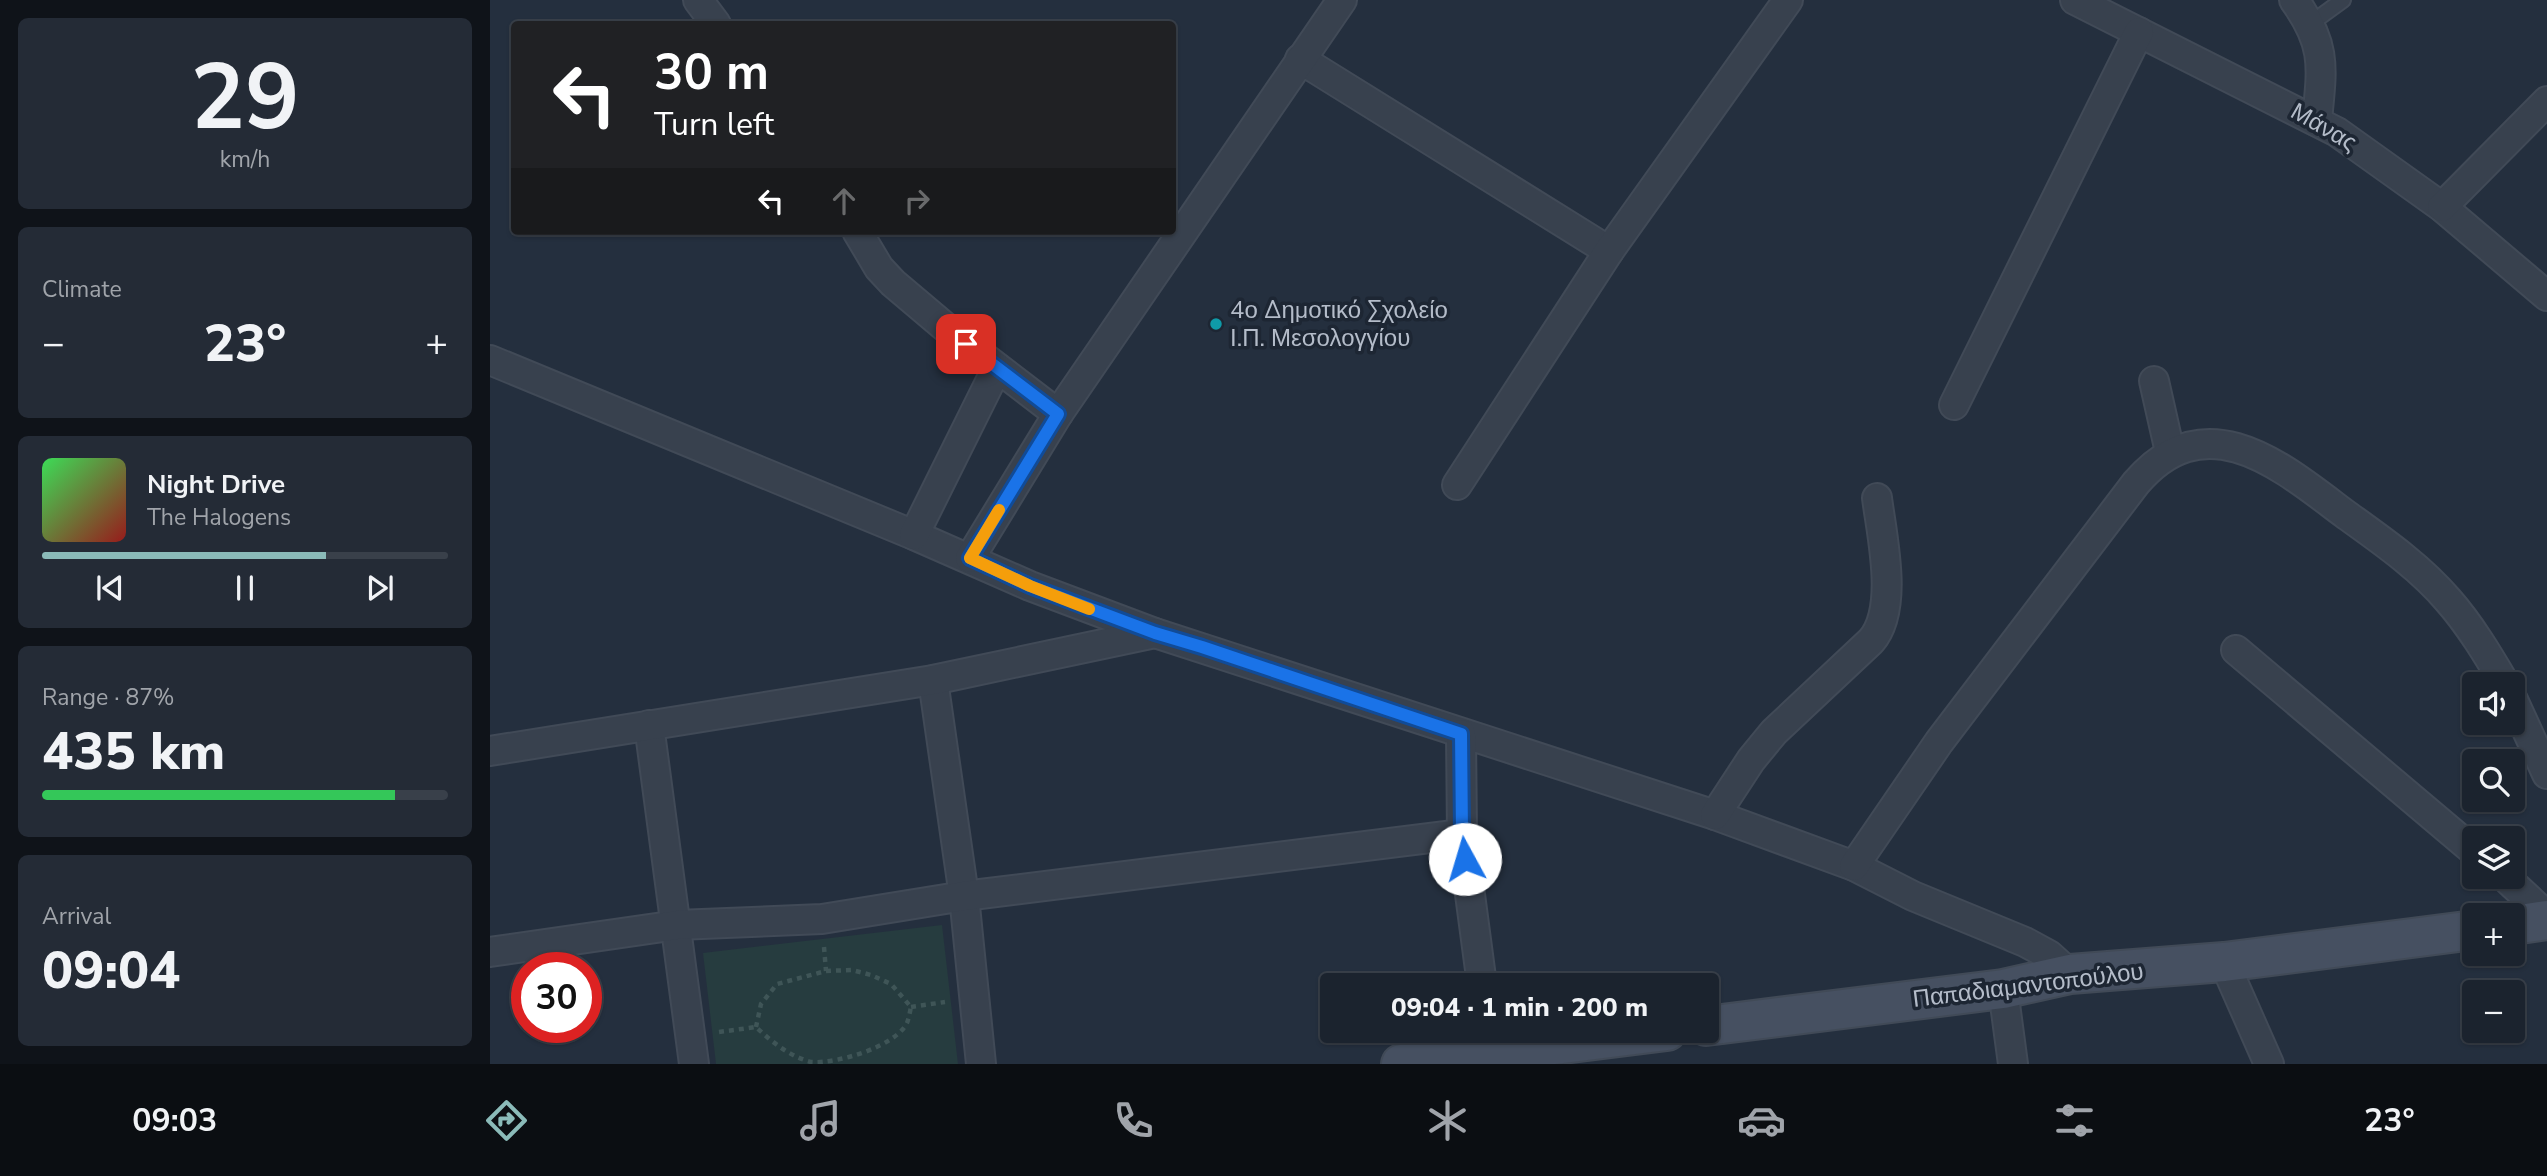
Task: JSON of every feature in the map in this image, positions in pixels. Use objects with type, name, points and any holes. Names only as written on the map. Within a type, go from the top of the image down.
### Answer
[{"type":"main road","points":[[2525,923],[2547,918]]},
{"type":"main road","name":"Παπαδιαμαντοπούλου","points":[[1719,1024],[2003,989],[2070,974],[2224,962],[2462,932]]},
{"type":"main road","points":[[1401,1064],[1490,1049],[1549,1043]]},
{"type":"street","points":[[698,0],[714,21]]},
{"type":"street","points":[[970,558],[1058,414],[1342,0]]},
{"type":"street","points":[[1457,485],[1609,251],[1788,0]]},
{"type":"street","name":"Μάνας","points":[[2075,0],[2316,120],[2361,147],[2442,207],[2547,296]]},
{"type":"street","points":[[2294,0],[2310,24],[2321,55],[2316,120]]},
{"type":"street","points":[[1954,405],[2139,32]]},
{"type":"street","points":[[1300,59],[1609,251]]},
{"type":"street","points":[[2442,207],[2547,101]]},
{"type":"street","points":[[859,235],[879,268],[893,283],[1058,414]]},
{"type":"street","points":[[490,360],[970,558],[1030,586],[1155,633],[1715,815],[1854,866],[1913,895],[2025,942],[2049,955],[2070,974]]},
{"type":"street","points":[[914,535],[997,368]]},
{"type":"street","points":[[2154,381],[2170,452]]},
{"type":"street","points":[[1854,866],[1914,775],[2114,512],[2145,472],[2170,452],[2198,446],[2231,446],[2256,453],[2286,471],[2374,534],[2432,583],[2465,621],[2497,672]]},
{"type":"street","points":[[1715,815],[1774,732],[1871,641],[1881,628],[1885,599],[1885,557],[1877,498]]},
{"type":"street","points":[[490,751],[933,680],[1155,633]]},
{"type":"street","points":[[2236,650],[2462,841]]},
{"type":"street","points":[[933,680],[964,896],[981,1064]]},
{"type":"street","points":[[649,725],[694,1064]]},
{"type":"street","points":[[2525,726],[2547,774]]},
{"type":"street","points":[[1461,734],[1462,834],[1480,973]]},
{"type":"street","points":[[490,952],[677,925],[822,919],[964,896],[1462,834]]},
{"type":"street","points":[[2517,889],[2547,918]]},
{"type":"street","points":[[2224,962],[2269,1064]]},
{"type":"street","points":[[2003,989],[2013,1064]]},
{"type":"lane","points":[[2310,24],[2343,0]]},
{"type":"path","points":[[691,1035],[756,1027],[792,1055],[813,1063],[837,1063],[868,1054],[907,1024],[911,1007],[891,984],[852,970],[818,972],[777,984],[761,1004],[756,1027]]},
{"type":"green space","points":[[942,925],[958,1064],[716,1064],[703,953]]},
{"type":"slow traffic","points":[[999,510],[970,558],[1030,586],[1089,609]]},
{"type":"place","name":"4ο Δημοτικό Σχολείο Ι.Π. Μεσολογγίου","points":[[1216,324]]},
{"type":"route","points":[[966,344],[1058,414],[970,558],[1030,586],[1155,633],[1461,734],[1462,834],[1465,859]]}]
